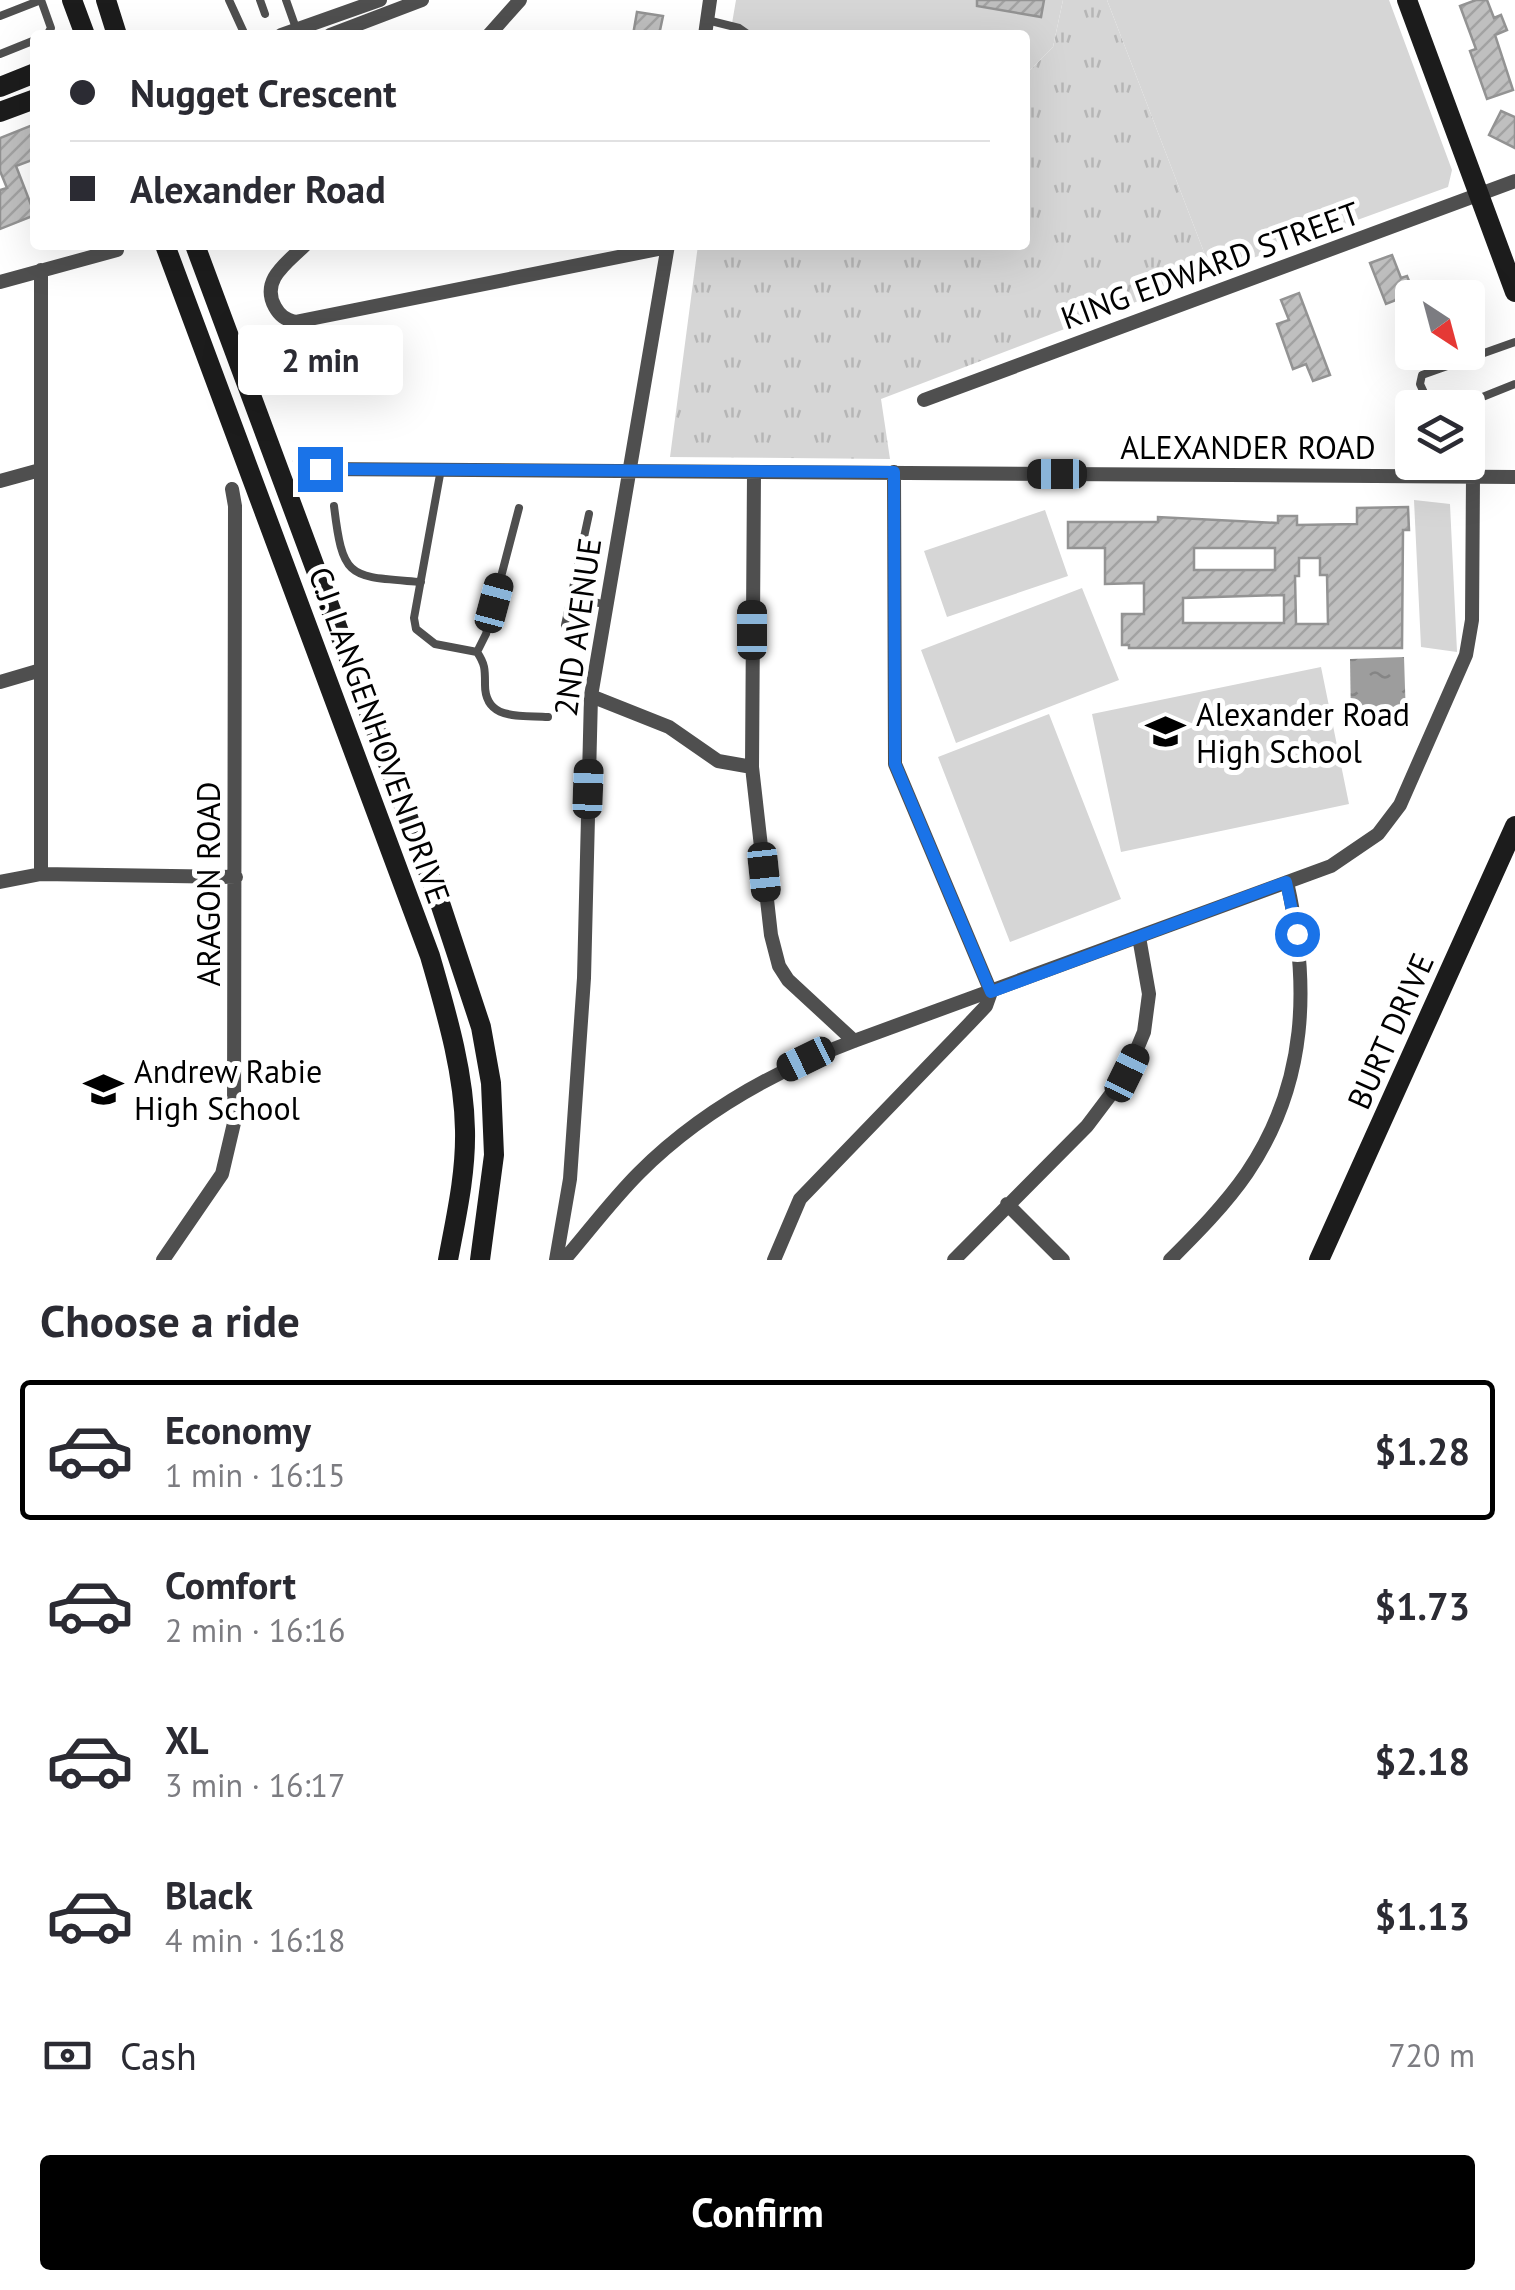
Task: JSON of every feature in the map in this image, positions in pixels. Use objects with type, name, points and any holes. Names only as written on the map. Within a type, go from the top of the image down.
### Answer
[{"type":"main road","points":[[72,0],[83,30]]},
{"type":"main road","points":[[106,0],[116,30]]},
{"type":"main road","points":[[1407,0],[1515,292]]},
{"type":"main road","points":[[0,87],[30,75]]},
{"type":"main road","points":[[0,112],[30,101]]},
{"type":"main road","name":"C.J. LANGENHOVEN DRIVE","points":[[167,250],[435,974],[456,1058],[465,1128],[461,1187],[448,1260]]},
{"type":"main road","name":"C.J. LANGENHOVEN DRIVE","points":[[197,250],[442,906],[477,1012],[490,1083],[494,1155],[480,1260]]},
{"type":"main road","name":"BURT DRIVE","points":[[1319,1260],[1515,826]]},
{"type":"street","points":[[297,30],[380,0]]},
{"type":"street","points":[[343,30],[422,0]]},
{"type":"street","points":[[493,30],[520,0]]},
{"type":"street","points":[[706,28],[710,0]]},
{"type":"street","name":"KING EDWARD STREET","points":[[924,400],[1515,181]]},
{"type":"street","points":[[0,282],[81,252],[117,250]]},
{"type":"street","points":[[299,250],[272,280],[271,299],[284,318],[308,320],[649,250]]},
{"type":"street","name":"2ND AVENUE","points":[[560,1260],[570,1179],[584,978],[591,696],[667,250]]},
{"type":"street","points":[[40,874],[41,270]]},
{"type":"street","name":"ALEXANDER ROAD","points":[[320,469],[1395,475]]},
{"type":"street","points":[[0,481],[40,470]]},
{"type":"street","points":[[774,1260],[800,1199],[986,1006],[991,992],[895,764],[894,472]]},
{"type":"street","points":[[754,473],[752,767],[771,935],[779,966],[797,990],[854,1041]]},
{"type":"street","name":"ALEXANDER ROAD","points":[[1485,476],[1515,476]]},
{"type":"street","points":[[560,1260],[676,1138],[776,1074],[854,1041],[1332,866],[1370,841],[1394,814],[1416,772],[1466,655],[1470,636],[1473,480]]},
{"type":"street","name":"ARAGON ROAD","points":[[163,1260],[222,1174],[232,1142],[236,506],[232,489]]},
{"type":"street","points":[[0,682],[41,670]]},
{"type":"street","points":[[591,696],[669,727],[718,762],[752,767]]},
{"type":"street","points":[[0,882],[40,874],[236,878]]},
{"type":"street","points":[[1170,1260],[1248,1171],[1268,1136],[1284,1094],[1297,1043],[1302,984],[1286,882]]},
{"type":"street","points":[[954,1260],[1087,1126],[1127,1073],[1144,1032],[1149,994],[1139,936]]},
{"type":"street","points":[[1007,1204],[1063,1260]]},
{"type":"lane","points":[[0,16],[41,0],[50,30]]},
{"type":"lane","points":[[230,0],[243,30]]},
{"type":"lane","points":[[260,0],[265,14]]},
{"type":"lane","points":[[286,0],[297,30]]},
{"type":"lane","points":[[706,28],[742,30]]},
{"type":"lane","points":[[0,54],[30,42]]},
{"type":"lane","points":[[1423,390],[1422,375],[1515,342]]},
{"type":"lane","points":[[1485,396],[1515,384]]},
{"type":"lane","points":[[441,469],[414,618],[416,629],[436,644],[477,652],[486,665],[485,698],[491,708],[548,717]]},
{"type":"lane","points":[[334,506],[340,552],[348,566],[359,575],[421,582]]},
{"type":"lane","points":[[477,652],[486,634],[519,508]]},
{"type":"lane","points":[[564,625],[574,596],[589,514]]},
{"type":"lane","points":[[574,596],[606,604]]},
{"type":"path","points":[[291,462],[303,459]]},
{"type":"green space","points":[[736,0],[1063,0],[1053,47],[1030,70],[1030,30],[731,30]]},
{"type":"green space","points":[[1063,0],[1107,0],[1212,273],[881,399],[890,459],[670,457],[697,250],[1030,250],[1030,70],[1053,47]]},
{"type":"green space","points":[[1107,0],[1389,0],[1452,170],[1448,187],[1212,273]]},
{"type":"green space","points":[[1414,500],[1450,504],[1457,652],[1421,647]]},
{"type":"green space","points":[[1045,510],[1068,576],[947,617],[924,551]]},
{"type":"green space","points":[[1082,588],[1119,680],[956,743],[921,650]]},
{"type":"green space","points":[[1321,667],[1349,804],[1121,852],[1092,714]]},
{"type":"green space","points":[[1049,714],[1121,899],[1010,942],[938,757]]},
{"type":"water","points":[[1404,657],[1406,719],[1351,721],[1350,659]]},
{"type":"building","points":[[977,0],[1044,0],[1041,17],[977,6]]},
{"type":"building","points":[[1487,0],[1494,18],[1501,15],[1507,30],[1495,35],[1513,90],[1487,99],[1470,51],[1476,49],[1460,6]]},
{"type":"building","points":[[637,12],[663,16],[660,30],[634,30]]},
{"type":"building","points":[[1501,111],[1515,117],[1515,148],[1489,135]]},
{"type":"building","points":[[30,126],[30,161],[16,166],[30,202],[30,217],[0,229],[0,190],[7,188],[0,171],[0,138]]},
{"type":"building","points":[[1392,255],[1401,278],[1407,276],[1409,280],[1395,280],[1395,300],[1386,304],[1370,263]]},
{"type":"building","points":[[1299,293],[1330,375],[1313,381],[1306,364],[1293,369],[1277,324],[1289,320],[1281,300]]},
{"type":"building","points":[[1408,507],[1409,530],[1403,530],[1402,648],[1129,648],[1122,645],[1122,614],[1144,614],[1144,583],[1105,584],[1105,548],[1068,548],[1068,522],[1158,522],[1158,517],[1278,523],[1278,516],[1297,516],[1297,525],[1357,524],[1357,508]],"holes":[[[1194,548],[1275,548],[1275,570],[1194,570]],[[1299,558],[1320,558],[1320,575],[1327,575],[1328,624],[1296,624],[1295,576],[1299,576]],[[1284,595],[1284,623],[1183,623],[1183,598]]]},
{"type":"place","name":"Alexander Road High School","points":[[1166,732]]},
{"type":"place","name":"Andrew Rabie High School","points":[[104,1089]]},
{"type":"route","points":[[320,469],[894,472],[895,764],[991,992],[1286,882],[1297,934]]}]
